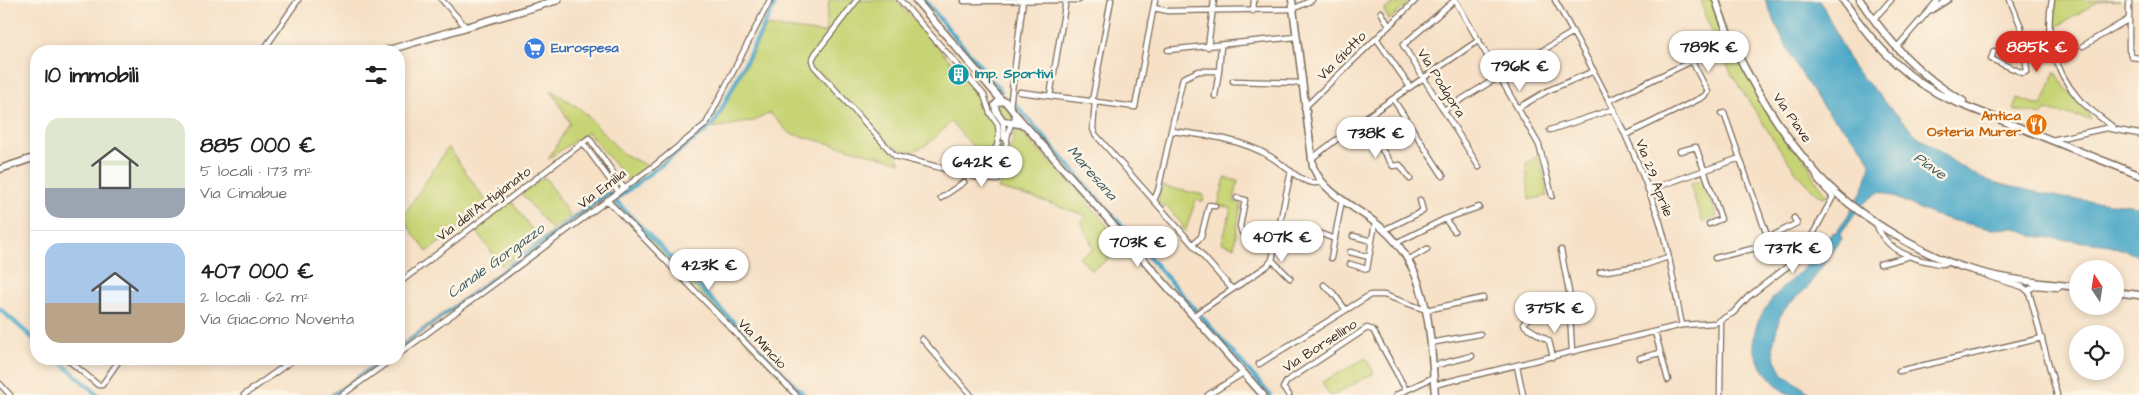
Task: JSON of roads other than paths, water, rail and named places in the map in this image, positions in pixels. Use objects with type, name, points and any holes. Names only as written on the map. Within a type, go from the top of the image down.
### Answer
[{"type":"street","points":[[267,45],[298,0]]},
{"type":"street","points":[[442,0],[466,27]]},
{"type":"street","points":[[405,45],[557,0]]},
{"type":"street","name":"Via Emilia","points":[[405,350],[610,198],[706,124],[770,0]]},
{"type":"street","points":[[857,0],[815,54],[812,60],[814,66],[895,156],[995,181],[1000,177],[1005,146],[1014,121],[1010,108],[1023,1]]},
{"type":"street","points":[[900,0],[987,101],[990,113],[998,125],[1000,136],[997,146],[984,163],[981,171],[984,179]]},
{"type":"street","points":[[916,0],[1010,108]]},
{"type":"street","points":[[1050,96],[1066,0]]},
{"type":"street","points":[[964,1],[1079,0]]},
{"type":"street","points":[[1111,0],[1094,101],[1093,130],[1232,289]]},
{"type":"street","points":[[1020,92],[1136,107],[1155,0]]},
{"type":"street","points":[[1208,47],[1214,0]]},
{"type":"street","points":[[1253,11],[1254,0]]},
{"type":"street","points":[[1292,0],[1310,156],[1320,179],[1342,200],[1384,230],[1408,260],[1418,280],[1426,310],[1435,395]]},
{"type":"street","points":[[1154,8],[1168,11],[1293,9],[1312,0]]},
{"type":"street","name":"Via Giotto","points":[[1304,105],[1311,103],[1416,0]]},
{"type":"street","points":[[1455,0],[1539,146],[1552,196]]},
{"type":"street","name":"Via Podgora","points":[[1455,0],[1403,45],[1479,167]]},
{"type":"street","name":"Via 29 Aprile","points":[[1555,0],[1610,100],[1648,190],[1658,217],[1682,324]]},
{"type":"street","name":"Via Piave","points":[[1716,0],[1732,42],[1750,78],[1790,139],[1815,171],[1847,200],[1904,241],[1950,262],[1985,274],[2068,286]]},
{"type":"street","points":[[1843,0],[1874,40],[1900,67],[1932,90],[1969,107],[2139,175]]},
{"type":"street","points":[[1860,0],[1898,46],[1934,83],[1969,107]]},
{"type":"street","points":[[1874,19],[1891,0]]},
{"type":"street","points":[[1898,46],[1938,0]]},
{"type":"street","points":[[1930,11],[1948,0]]},
{"type":"street","points":[[1994,51],[1990,59],[2022,73],[2027,71],[2023,33],[2010,0]]},
{"type":"street","points":[[2052,0],[2049,17],[2050,38],[2059,69],[2078,98],[2114,128]]},
{"type":"street","points":[[2129,0],[2130,54],[2134,58],[2139,58]]},
{"type":"street","points":[[1381,12],[1389,26]]},
{"type":"street","points":[[2083,46],[2129,19]]},
{"type":"street","points":[[1444,110],[1573,32]]},
{"type":"street","points":[[1168,50],[1296,37]]},
{"type":"street","points":[[1376,38],[1410,87]]},
{"type":"street","points":[[1310,156],[1320,152],[1362,120],[1479,40]]},
{"type":"street","points":[[1215,96],[1221,46]]},
{"type":"street","points":[[1610,100],[1692,61],[1708,92],[1702,97],[1626,135]]},
{"type":"street","points":[[1154,200],[1158,191],[1183,78],[1199,71],[1219,71]]},
{"type":"street","points":[[1518,108],[1547,91],[1594,71]]},
{"type":"street","points":[[982,76],[996,111],[1003,121],[1005,146]]},
{"type":"street","points":[[1233,81],[1302,82]]},
{"type":"street","points":[[995,105],[1003,101],[1012,92]]},
{"type":"street","points":[[1393,99],[1443,176]]},
{"type":"street","points":[[1550,130],[1614,109]]},
{"type":"street","points":[[1715,258],[1768,244],[1768,238],[1724,113],[1721,114]]},
{"type":"street","points":[[1362,120],[1392,166],[1400,165],[1410,179]]},
{"type":"street","points":[[1003,121],[1014,121],[1028,127],[1263,395]]},
{"type":"street","points":[[2051,140],[2091,130],[2114,128],[2139,134]]},
{"type":"street","points":[[1171,131],[1215,136],[1270,156],[1291,171],[1316,184],[1320,179]]},
{"type":"street","points":[[618,191],[583,143],[590,138],[624,187]]},
{"type":"street","name":"Via dell'Artigianato","points":[[405,278],[583,143]]},
{"type":"street","points":[[1680,151],[1695,146],[1721,218],[1709,224]]},
{"type":"street","points":[[1648,190],[1740,158]]},
{"type":"street","points":[[0,169],[30,160]]},
{"type":"street","points":[[1194,316],[1267,266],[1272,260],[1291,171]]},
{"type":"street","points":[[1815,171],[1818,181],[1833,197],[1847,200]]},
{"type":"street","points":[[941,198],[964,182]]},
{"type":"street","points":[[1434,385],[1553,358],[1682,324],[1721,321],[1801,256],[1833,197]]},
{"type":"street","name":"Via Mincio","points":[[610,198],[796,395]]},
{"type":"street","points":[[1237,198],[1246,200],[1240,226],[1242,233],[1276,243]]},
{"type":"street","points":[[1331,258],[1342,200]]},
{"type":"street","points":[[1384,230],[1423,211],[1420,200]]},
{"type":"street","points":[[1193,244],[1201,237],[1209,205],[1215,206]]},
{"type":"street","points":[[1396,243],[1445,219],[1479,207]]},
{"type":"street","points":[[1768,238],[1797,223],[1794,218]]},
{"type":"street","points":[[1445,219],[1454,231]]},
{"type":"street","points":[[1875,220],[1879,231],[1889,245],[1907,257],[1944,264],[1950,262]]},
{"type":"street","points":[[1350,264],[1367,270],[1375,223]]},
{"type":"street","points":[[1310,230],[1335,239]]},
{"type":"street","points":[[1353,236],[1372,241]]},
{"type":"street","points":[[1408,260],[1427,249]]},
{"type":"street","points":[[1561,250],[1569,292],[1572,352]]},
{"type":"street","points":[[1350,252],[1369,257]]},
{"type":"street","points":[[1600,272],[1645,265],[1668,257]]},
{"type":"street","points":[[1880,264],[1907,257]]},
{"type":"street","points":[[1272,260],[1290,278]]},
{"type":"street","points":[[1985,274],[1993,279],[2016,284],[2028,290],[2057,395]]},
{"type":"street","points":[[1324,285],[1334,293],[1346,310]]},
{"type":"street","points":[[2028,290],[2036,286],[2068,286]]},
{"type":"street","points":[[2124,293],[2139,295]]},
{"type":"street","points":[[1259,364],[1367,297],[1378,294],[1426,310],[1483,298]]},
{"type":"street","points":[[1547,314],[1528,318],[1524,323],[1525,326],[1549,341],[1553,358]]},
{"type":"street","points":[[1720,395],[1721,321]]},
{"type":"street","name":"Via Borsellino","points":[[1289,395],[1283,388],[1287,381],[1367,328],[1373,330],[1406,390]]},
{"type":"street","points":[[1655,332],[1668,380]]},
{"type":"street","points":[[1430,343],[1480,334]]},
{"type":"street","points":[[922,338],[971,395]]},
{"type":"street","points":[[1899,371],[2042,338]]},
{"type":"street","points":[[1640,358],[1660,353]]},
{"type":"street","points":[[1432,366],[1472,356]]},
{"type":"street","points":[[74,365],[98,385],[102,385],[116,365]]},
{"type":"street","points":[[244,395],[286,365]]},
{"type":"street","points":[[342,395],[384,365]]},
{"type":"street","points":[[1516,366],[1524,395]]},
{"type":"street","points":[[1208,395],[1243,373]]},
{"type":"street","points":[[1396,395],[1434,377]]},
{"type":"street","points":[[0,384],[10,395]]},
{"type":"water","name":"Piave","points":[[1765,0],[1820,0],[1852,66],[1915,134],[1957,164],[1983,179],[2063,198],[2139,206],[2139,256],[2110,245],[2033,236],[2014,228],[1991,229],[1955,221],[1933,215],[1881,191],[1858,210],[1840,234],[1842,239],[1806,289],[1788,305],[1780,316],[1773,345],[1775,360],[1783,374],[1813,395],[1796,395],[1781,390],[1766,373],[1757,358],[1754,343],[1761,315],[1770,302],[1808,264],[1847,217],[1865,183],[1870,163],[1861,147],[1825,109],[1803,77]]},
{"type":"water","points":[[611,191],[611,193],[405,346],[405,342],[605,193]]},
{"type":"water","points":[[372,365],[378,365],[335,395],[330,395]]},
{"type":"waterway","points":[[615,200],[708,129],[716,120],[777,0]]},
{"type":"waterway","name":"Maresana","points":[[924,0],[1001,91]]},
{"type":"waterway","name":"Maresana","points":[[1014,103],[1270,395]]},
{"type":"waterway","points":[[610,195],[804,395]]},
{"type":"waterway","name":"Canale Gorgazzo","points":[[478,292],[566,226]]},
{"type":"waterway","points":[[0,309],[30,336]]},
{"type":"waterway","points":[[64,365],[98,395]]},
{"type":"place","name":"Eurospesa","points":[[535,48]]},
{"type":"place","name":"Imp. Sportivi","points":[[959,74]]},
{"type":"place","name":"Antica Osteria Murer","points":[[2037,124]]}]
